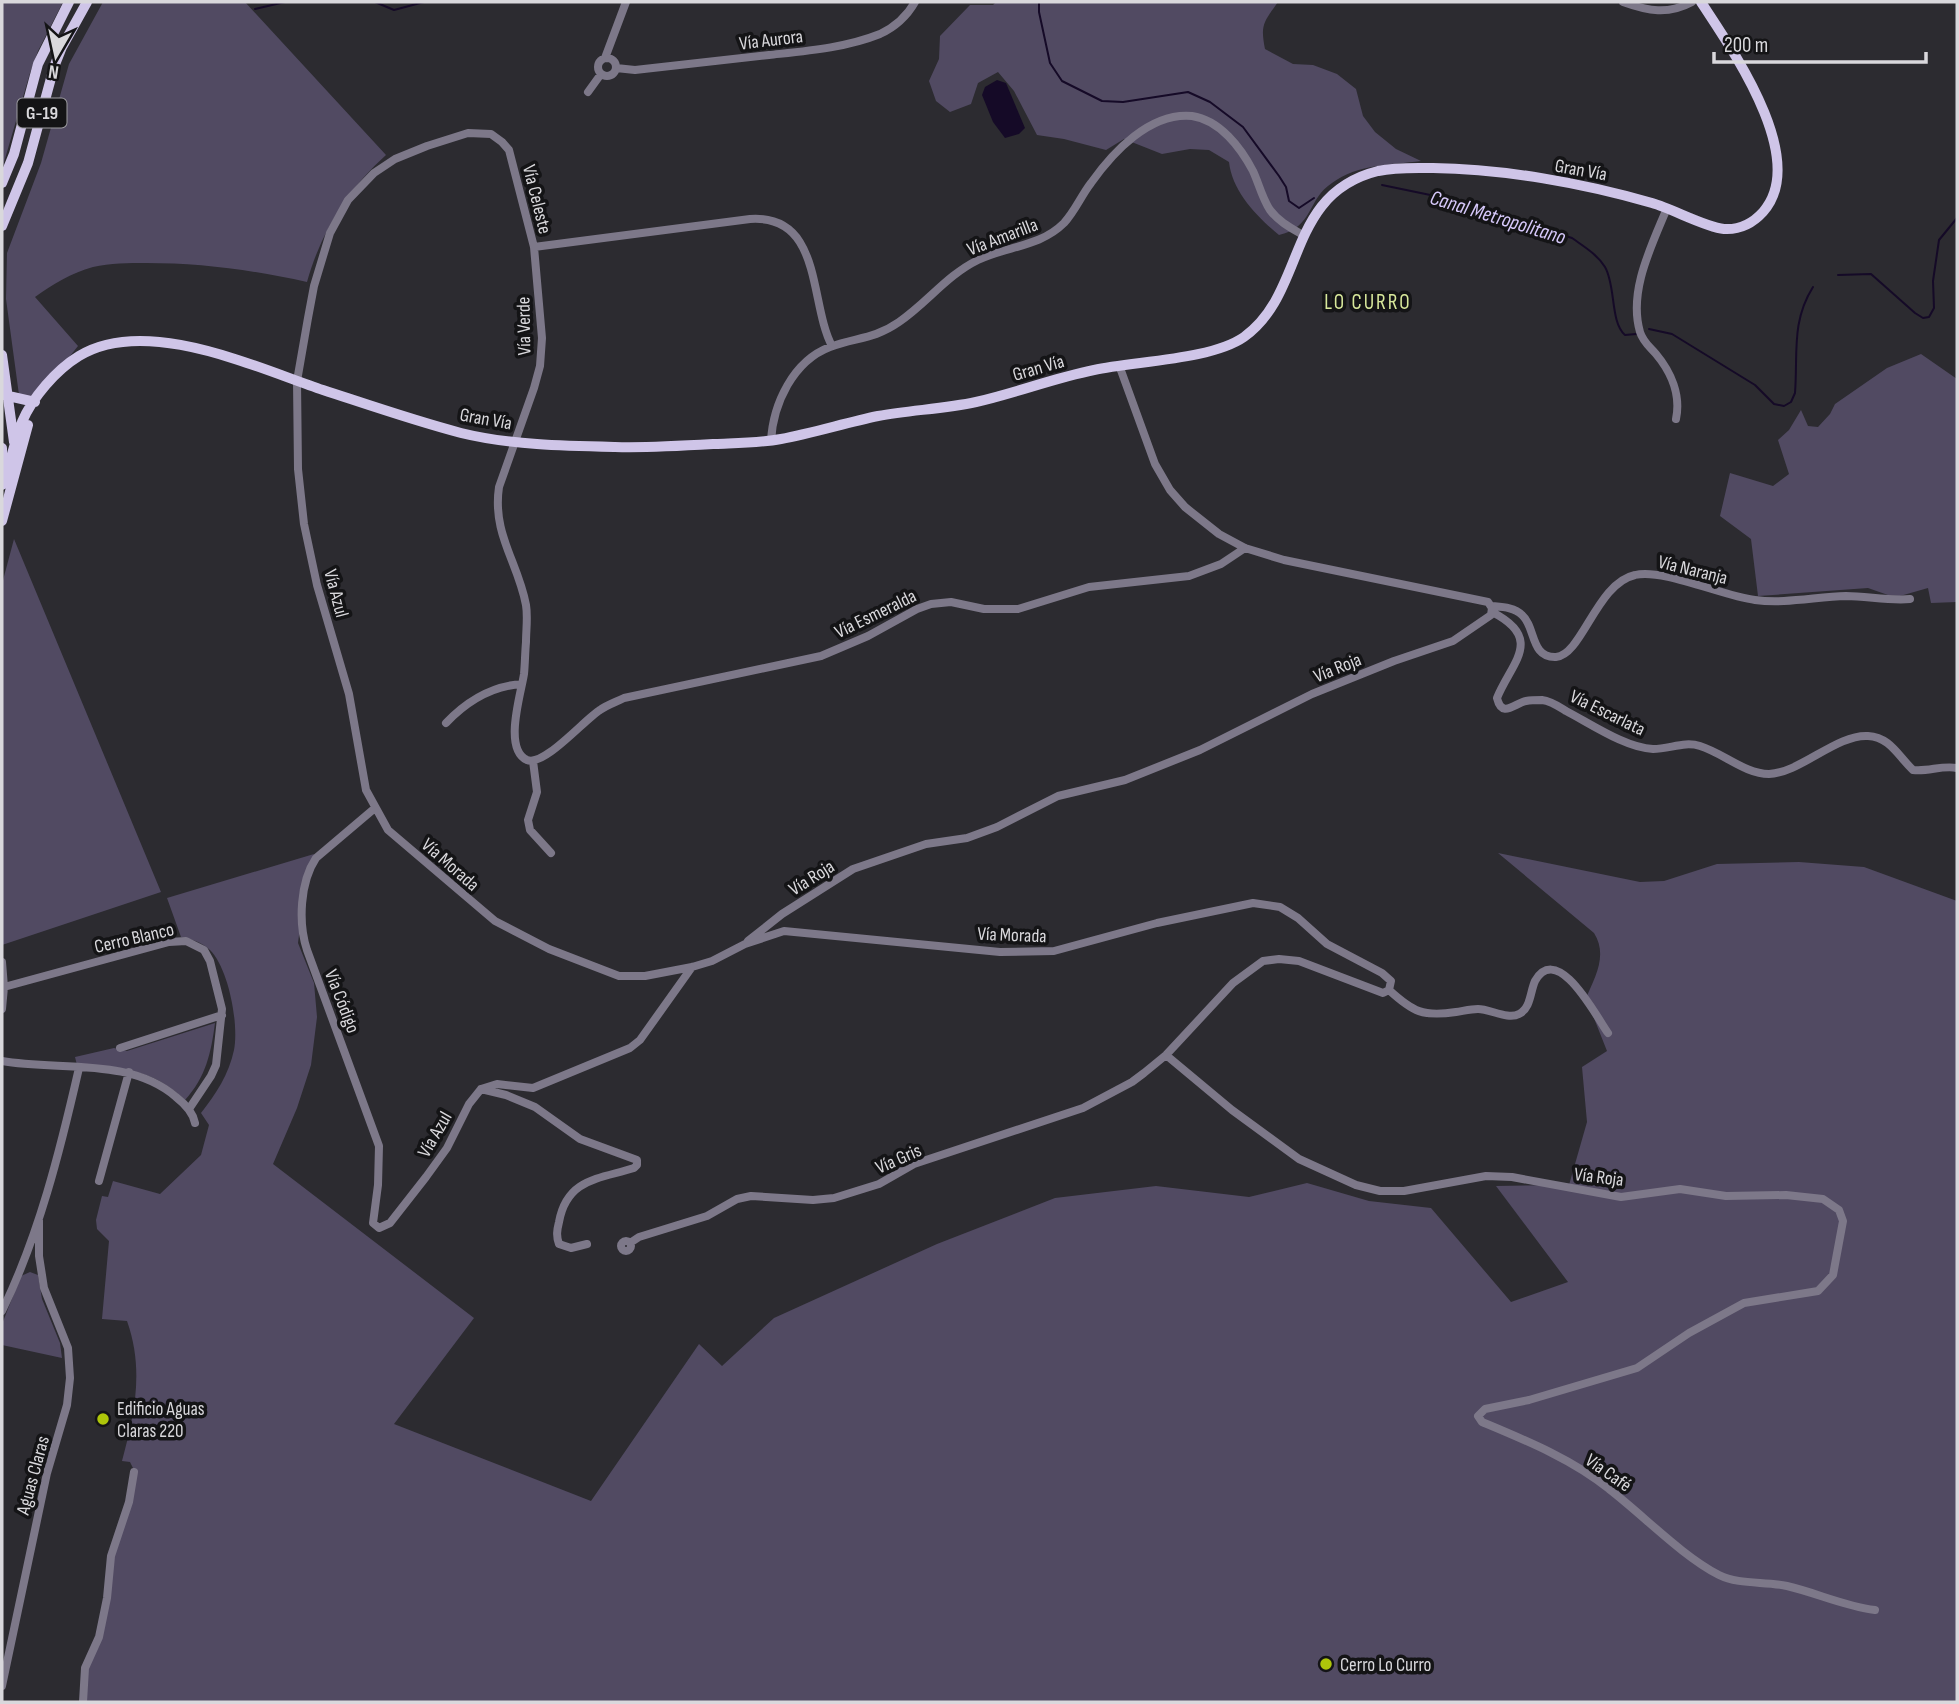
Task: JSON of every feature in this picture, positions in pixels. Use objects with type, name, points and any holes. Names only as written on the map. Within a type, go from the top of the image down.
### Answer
[{"type":"main road","name":"G-19","points":[[2,183],[14,154],[38,64],[69,2]]},
{"type":"main road","name":"G-19","points":[[2,226],[31,154],[58,57],[87,2]]},
{"type":"main road","name":"Gran Vía","points":[[14,448],[25,414],[60,371],[96,347],[123,342],[170,344],[205,350],[460,432],[514,441],[632,447],[771,441],[877,416],[971,403],[1058,378],[1119,365],[1212,351],[1244,337],[1270,309],[1303,235],[1320,208],[1340,189],[1366,175],[1389,169],[1443,168],[1499,173],[1616,193],[1667,208],[1713,227],[1738,228],[1763,213],[1772,200],[1777,187],[1776,158],[1760,103],[1740,62],[1701,2]]},
{"type":"main road","points":[[2,356],[14,448],[5,482]]},
{"type":"main road","points":[[5,395],[33,405]]},
{"type":"main road","name":"Gran Vía","points":[[5,482],[22,451],[33,405]]},
{"type":"main road","points":[[2,448],[5,482],[2,521]]},
{"type":"street","points":[[601,74],[598,65],[605,58],[626,2]]},
{"type":"street","name":"Vía Aurora","points":[[616,68],[635,70],[846,44],[892,27],[915,2]]},
{"type":"street","points":[[1623,2],[1643,9],[1661,11],[1676,9],[1692,2]]},
{"type":"street","points":[[601,74],[609,76],[616,68],[613,61],[605,58]]},
{"type":"street","points":[[588,92],[601,74]]},
{"type":"street","name":"Vía Amarilla","points":[[771,441],[775,412],[786,388],[812,357],[832,346],[871,337],[889,329],[966,267],[989,255],[1039,241],[1053,232],[1066,220],[1098,174],[1116,155],[1148,126],[1171,117],[1194,116],[1222,130],[1246,159],[1272,212],[1303,235]]},
{"type":"street","name":"Vía Celeste","points":[[297,381],[314,286],[330,233],[341,211],[374,173],[395,159],[459,135],[480,132],[491,134],[509,150],[534,247],[750,219],[771,221],[790,231],[803,248],[815,280],[826,336],[832,346]]},
{"type":"street","points":[[1667,208],[1643,273],[1637,313],[1642,337],[1667,370],[1673,383],[1676,419]]},
{"type":"street","name":"Vía Verde","points":[[514,441],[534,388],[541,352],[542,324],[534,247]]},
{"type":"street","points":[[1119,365],[1156,464],[1170,489],[1201,522],[1245,548],[1284,560],[1479,599],[1488,602],[1492,609]]},
{"type":"street","name":"Vía Azul","points":[[297,381],[298,470],[304,524],[317,585],[349,694],[366,790],[375,808]]},
{"type":"street","points":[[514,441],[499,487],[497,517],[526,607],[522,684],[514,737],[519,752],[526,760],[533,761],[537,792],[528,820],[530,830],[551,853]]},
{"type":"street","name":"Vía Esmeralda","points":[[533,761],[546,755],[599,710],[624,698],[821,656],[860,640],[931,604],[951,602],[984,609],[1018,609],[1089,587],[1189,576],[1221,564],[1245,548]]},
{"type":"street","name":"Vía Naranja","points":[[1492,609],[1516,610],[1523,615],[1537,647],[1542,653],[1555,657],[1570,651],[1585,625],[1615,585],[1638,574],[1655,574],[1744,598],[1769,601],[1845,596],[1910,598]]},
{"type":"street","name":"Vía Escarlata","points":[[1492,609],[1509,621],[1520,645],[1517,663],[1497,698],[1503,708],[1511,708],[1525,701],[1549,701],[1640,748],[1697,745],[1749,769],[1767,774],[1791,766],[1851,738],[1866,736],[1887,742],[1913,769],[1926,770],[1946,766],[1957,768]]},
{"type":"street","name":"Vía Roja","points":[[745,944],[782,914],[853,869],[926,844],[967,838],[997,827],[1058,796],[1137,775],[1200,750],[1312,694],[1453,641],[1478,625],[1492,609]]},
{"type":"street","points":[[446,723],[461,707],[484,694],[502,687],[522,684]]},
{"type":"street","name":"Vía Morada","points":[[375,808],[388,831],[480,910],[519,935],[587,966],[619,976],[645,976],[692,967],[712,961],[745,944],[793,930],[1000,952],[1054,951],[1252,902],[1280,907],[1298,918],[1327,944],[1382,973],[1391,981],[1389,990],[1409,1008],[1427,1013],[1476,1009],[1514,1016],[1527,1007],[1534,983],[1539,976],[1548,971],[1556,971],[1572,981],[1608,1033]]},
{"type":"street","name":"Vía Código","points":[[375,808],[309,867],[302,935],[379,1146],[373,1223],[379,1228]]},
{"type":"street","name":"Cerro Blanco","points":[[4,986],[169,942],[186,941],[201,946],[207,955],[221,1002],[222,1015],[214,1071],[189,1109]]},
{"type":"street","points":[[1166,1055],[1233,983],[1263,961],[1299,961],[1383,993],[1389,990]]},
{"type":"street","points":[[2,962],[2,1009]]},
{"type":"street","points":[[481,1089],[497,1084],[533,1088],[630,1048],[640,1040],[692,967]]},
{"type":"street","points":[[120,1048],[222,1015]]},
{"type":"street","name":"Vía Roja","points":[[1166,1055],[1232,1110],[1299,1159],[1356,1185],[1380,1191],[1404,1191],[1486,1176],[1512,1177],[1620,1197],[1680,1189],[1726,1196],[1786,1195],[1823,1199],[1839,1210],[1843,1221],[1833,1275],[1818,1291],[1744,1303],[1689,1333],[1637,1368]]},
{"type":"street","name":"Vía Gris","points":[[630,1243],[639,1237],[707,1216],[737,1199],[768,1196],[825,1199],[879,1184],[914,1164],[1083,1108],[1132,1082],[1166,1055]]},
{"type":"street","points":[[2,1061],[130,1072],[158,1083],[189,1109],[195,1123]]},
{"type":"street","points":[[2,1311],[21,1270],[39,1220],[79,1068]]},
{"type":"street","points":[[99,1181],[130,1072]]},
{"type":"street","points":[[481,1089],[506,1095],[535,1107],[580,1139],[637,1160],[634,1168],[593,1179],[576,1190],[566,1201],[558,1227],[559,1244],[571,1248],[587,1244]]},
{"type":"street","name":"Vía Azul","points":[[379,1228],[390,1223],[426,1177],[447,1148],[469,1104],[481,1089]]},
{"type":"street","name":"Aguas Claras","points":[[2,1686],[47,1472],[67,1405],[70,1378],[68,1348],[48,1301],[42,1276],[39,1220]]},
{"type":"street","points":[[21,1270],[36,1270],[42,1276]]},
{"type":"street","name":"Vía Café","points":[[1637,1368],[1485,1409],[1478,1416],[1482,1422],[1549,1452],[1597,1480],[1664,1535],[1719,1575],[1791,1587],[1850,1606],[1875,1610]]},
{"type":"street","points":[[83,1702],[85,1668],[98,1642],[107,1598],[111,1556],[129,1502],[134,1472]]},
{"type":"street","points":[[2,1637],[12,1639]]},
{"type":"shaded area","points":[[2,2],[63,2],[38,51],[2,169]]},
{"type":"shaded area","points":[[103,2],[245,2],[386,155],[359,183],[337,213],[320,246],[307,282],[207,266],[126,263],[85,269],[42,292],[35,297],[78,346],[36,399],[19,395],[6,299],[7,253],[41,163],[69,64]]},
{"type":"shaded area","points":[[996,2],[1278,2],[1264,24],[1265,49],[1293,64],[1313,65],[1337,74],[1356,89],[1363,116],[1375,132],[1396,149],[1421,161],[1375,166],[1342,177],[1324,190],[1299,226],[1279,235],[1254,212],[1240,193],[1229,162],[1209,150],[1190,149],[1162,154],[1124,139],[1106,150],[1037,135],[1014,91],[998,72],[978,83],[971,104],[950,112],[936,101],[929,81],[939,59],[940,36],[970,5],[993,5]]},
{"type":"shaded area","points":[[997,80],[1006,83],[1025,128],[1019,134],[1005,138],[993,122],[982,95],[985,87]]},
{"type":"shaded area","points":[[1921,354],[1957,379],[1957,602],[1931,603],[1928,588],[1900,596],[1868,588],[1758,596],[1751,539],[1720,516],[1730,473],[1773,486],[1789,474],[1778,440],[1789,430],[1801,410],[1808,426],[1818,427],[1835,404],[1887,368]]},
{"type":"shaded area","points":[[14,539],[161,892],[2,945],[2,584]]},
{"type":"shaded area","points":[[1498,853],[1640,882],[1664,881],[1717,864],[1799,862],[1864,867],[1957,901],[1957,1702],[84,1702],[87,1667],[99,1644],[113,1556],[135,1472],[130,1462],[122,1461],[134,1408],[135,1356],[127,1321],[102,1319],[109,1241],[97,1229],[96,1220],[102,1196],[108,1197],[113,1181],[160,1194],[201,1155],[209,1125],[201,1113],[217,1091],[234,1050],[234,1012],[222,970],[207,947],[181,937],[167,898],[314,854],[307,872],[298,943],[314,983],[317,1017],[311,1065],[297,1108],[273,1164],[474,1318],[394,1424],[591,1501],[699,1344],[722,1366],[774,1318],[937,1244],[1055,1198],[1156,1186],[1249,1197],[1307,1183],[1369,1201],[1431,1208],[1511,1302],[1568,1282],[1496,1186],[1569,1185],[1587,1122],[1582,1067],[1607,1051],[1586,998],[1599,966],[1600,949],[1594,933]]},
{"type":"shaded area","points":[[215,1023],[206,1064],[198,1082],[185,1100],[173,1089],[148,1076],[122,1069],[77,1065],[75,1057],[114,1048],[127,1051]]},
{"type":"shaded area","points":[[30,1272],[38,1275],[42,1299],[60,1343],[62,1358],[2,1345],[2,1324],[21,1276]]},
{"type":"waterway","name":"Canal Metropolitano","points":[[255,9],[285,2]]},
{"type":"waterway","name":"Canal Metropolitano","points":[[375,2],[394,10],[424,2]]},
{"type":"waterway","name":"Canal Metropolitano","points":[[1039,2],[1050,63],[1062,81],[1102,101],[1123,102],[1188,92],[1210,102],[1243,127],[1286,187],[1289,201],[1299,208],[1314,198]]},
{"type":"waterway","name":"Canal Metropolitano","points":[[1382,185],[1440,197],[1572,238],[1602,262],[1611,284],[1620,329],[1625,335],[1636,334]]},
{"type":"waterway","name":"Canal Metropolitano","points":[[1838,275],[1871,274],[1915,313],[1923,318],[1929,317],[1934,308],[1933,281],[1939,240],[1957,218]]},
{"type":"waterway","name":"Canal Metropolitano","points":[[1649,329],[1672,334],[1755,385],[1774,404],[1784,406],[1791,402],[1795,393],[1798,326],[1813,287]]},
{"type":"place","name":"Edificio Aguas Claras 220","points":[[103,1419]]},
{"type":"place","name":"Cerro Lo Curro","points":[[1326,1664]]},
{"type":"district","name":"LO CURRO","points":[[1368,302]]}]
